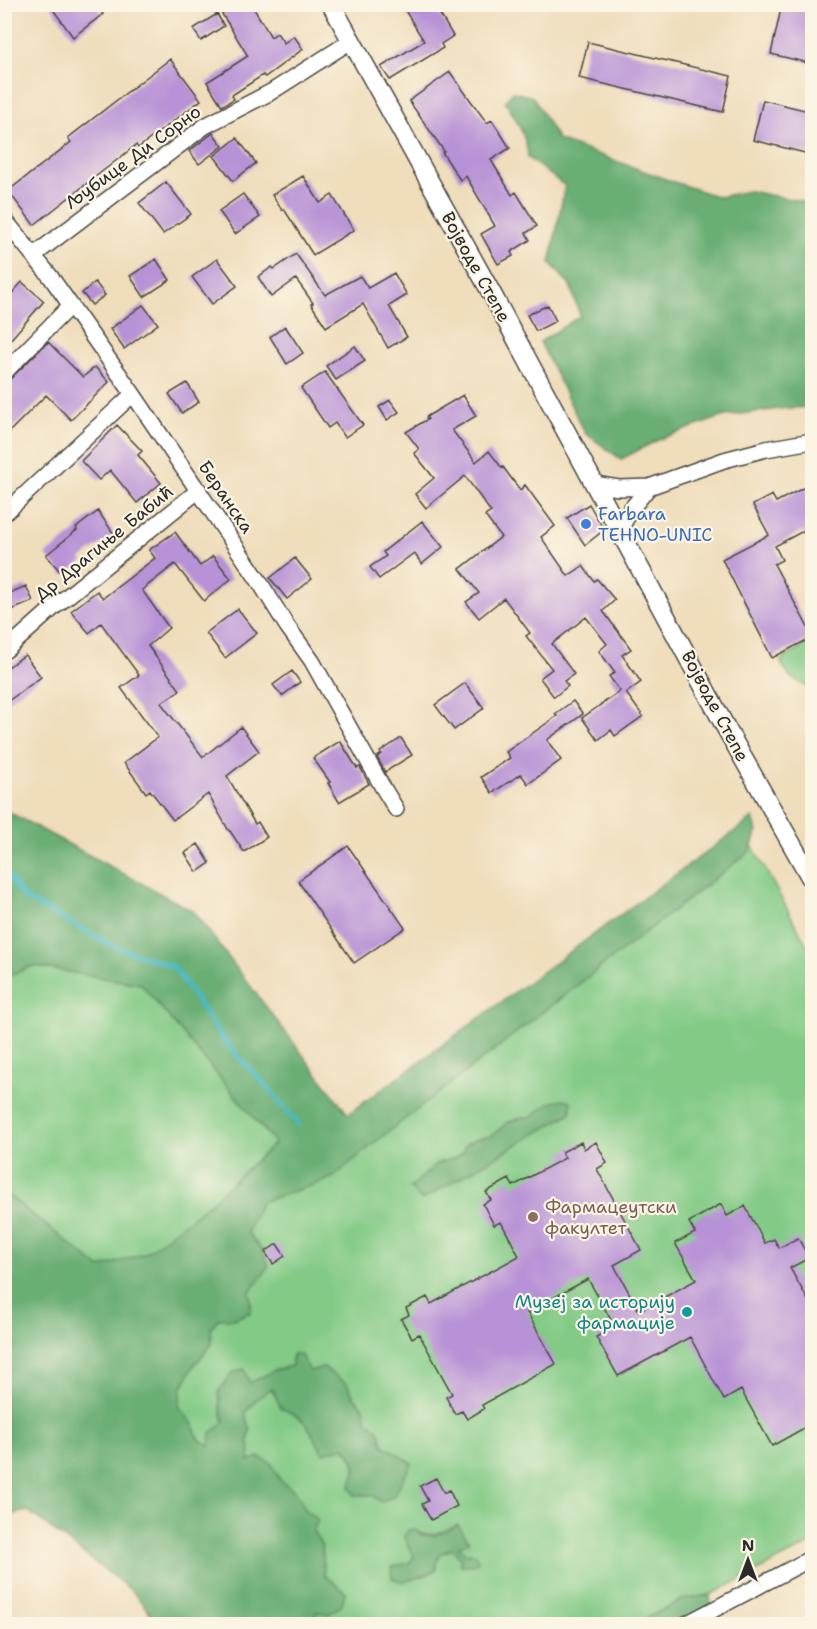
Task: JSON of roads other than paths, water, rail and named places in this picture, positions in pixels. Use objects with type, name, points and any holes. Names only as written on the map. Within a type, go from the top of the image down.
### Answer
[{"type":"street","name":"Војводе Степе","points":[[331,4],[492,294],[726,728],[813,880]]},
{"type":"street","name":"Љубице Ди Сорно","points":[[34,255],[205,126],[260,98],[351,41]]},
{"type":"street","name":"Беранска","points":[[4,219],[34,255],[199,490],[286,626],[312,662],[396,809]]},
{"type":"street","points":[[4,373],[70,306]]},
{"type":"street","points":[[4,514],[133,394]]},
{"type":"street","points":[[594,484],[619,488],[649,487],[724,460],[766,449],[813,441]]},
{"type":"street","points":[[620,530],[631,509],[649,487]]},
{"type":"street","name":"Др Драгиње Бабић","points":[[6,650],[53,608],[199,490]]},
{"type":"street","points":[[686,1624],[813,1558]]},
{"type":"waterway","points":[[4,870],[23,897],[111,945],[174,967],[225,1042],[298,1124]]},
{"type":"place","name":"Farbara TEHNO-UNIC","points":[[586,524]]},
{"type":"place","name":"Фармацеутски факултет","points":[[533,1217]]},
{"type":"place","name":"Музеј за историју фармације","points":[[687,1312]]}]
